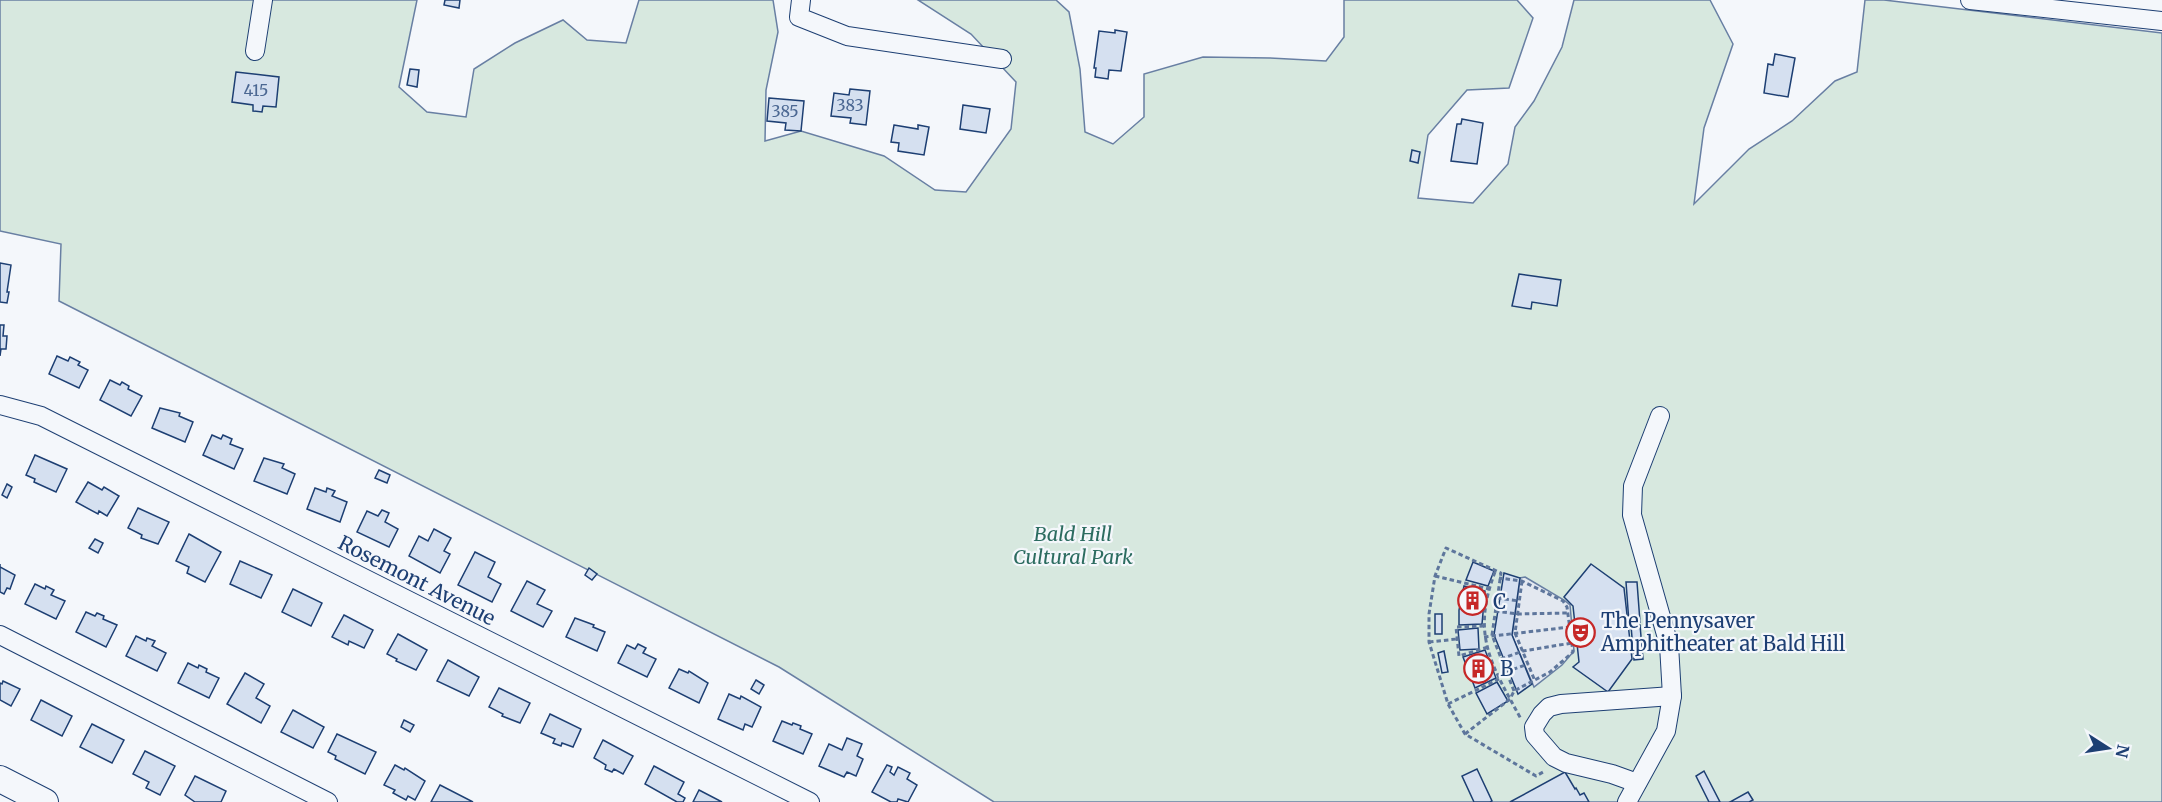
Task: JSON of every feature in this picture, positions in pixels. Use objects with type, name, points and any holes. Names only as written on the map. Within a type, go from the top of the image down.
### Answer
[{"type":"highway","points":[[0,779],[45,802]]},
{"type":"street","points":[[255,51],[263,0]]},
{"type":"street","points":[[801,0],[799,17],[847,36],[1002,59]]},
{"type":"street","points":[[1970,0],[2162,21]]},
{"type":"street","name":"Rosemont Avenue","points":[[0,405],[41,416],[810,802]]},
{"type":"street","points":[[1627,802],[1666,731],[1672,696],[1669,645],[1632,515],[1634,486],[1660,416]]},
{"type":"street","points":[[0,635],[328,802]]},
{"type":"street","points":[[1637,783],[1566,763],[1554,757],[1535,735],[1534,727],[1549,707],[1561,704],[1672,696]]},
{"type":"path","points":[[1514,691],[1492,635],[1501,573],[1446,548],[1435,576],[1429,614],[1429,642],[1448,704],[1465,734],[1536,776],[1548,768]]},
{"type":"path","points":[[1496,572],[1488,590],[1483,614],[1484,637],[1499,679],[1521,719]]},
{"type":"path","points":[[1435,576],[1488,590]]},
{"type":"path","points":[[1465,734],[1510,699],[1514,691],[1550,672],[1573,652],[1567,607],[1563,601],[1522,581],[1499,578]]},
{"type":"path","points":[[1522,581],[1515,633],[1535,681]]},
{"type":"path","points":[[1497,598],[1520,601]]},
{"type":"path","points":[[1495,610],[1518,614],[1568,613]]},
{"type":"path","points":[[1484,626],[1456,627],[1459,656],[1488,647]]},
{"type":"path","points":[[1484,637],[1570,627]]},
{"type":"path","points":[[1429,642],[1457,639]]},
{"type":"path","points":[[1501,659],[1523,651],[1572,643]]},
{"type":"path","points":[[1506,672],[1528,664]]},
{"type":"path","points":[[1448,704],[1499,679]]},
{"type":"green space","name":"Bald Hill Cultural Park","points":[[0,0],[417,0],[399,87],[427,112],[466,117],[474,69],[515,43],[563,20],[587,40],[626,43],[639,0],[773,0],[778,32],[766,90],[765,141],[801,131],[884,156],[935,190],[966,192],[1011,129],[1016,82],[971,34],[918,0],[1056,0],[1069,12],[1080,69],[1085,132],[1113,144],[1144,117],[1144,74],[1203,57],[1326,61],[1344,37],[1344,0],[1517,0],[1533,18],[1509,88],[1467,90],[1428,135],[1418,198],[1473,203],[1508,164],[1515,127],[1534,101],[1562,47],[1574,0],[1710,0],[1733,44],[1704,128],[1694,204],[1749,149],[1792,121],[1835,81],[1857,72],[1865,0],[1884,0],[2162,33],[2162,802],[994,802],[779,667],[59,301],[61,244],[0,231]]},
{"type":"shaded area","points":[[1525,577],[1570,605],[1574,651],[1562,665],[1534,687],[1512,635],[1520,578]]},
{"type":"building","points":[[445,0],[460,0],[459,8],[444,5]]},
{"type":"building","points":[[1115,30],[1127,32],[1121,71],[1109,70],[1108,79],[1095,77],[1099,31],[1115,33]]},
{"type":"building","points":[[1775,54],[1795,58],[1788,97],[1764,93],[1768,64],[1773,65]]},
{"type":"building","points":[[410,69],[419,70],[417,87],[407,85]]},
{"type":"building","points":[[236,72],[279,77],[276,107],[263,106],[262,112],[253,111],[253,105],[232,102]]},
{"type":"building","points":[[850,89],[870,91],[866,125],[850,123],[851,118],[831,116],[834,93],[849,95]]},
{"type":"building","points":[[769,98],[804,101],[801,131],[785,130],[786,123],[767,121]]},
{"type":"building","points":[[963,105],[990,109],[986,133],[960,129]]},
{"type":"building","points":[[1462,119],[1483,123],[1477,164],[1451,161],[1457,124],[1461,124]]},
{"type":"building","points":[[894,125],[918,129],[918,125],[929,127],[924,155],[898,151],[899,143],[891,142]]},
{"type":"building","points":[[1412,150],[1420,152],[1418,163],[1410,161]]},
{"type":"building","points":[[0,263],[11,265],[7,303],[0,302]]},
{"type":"building","points":[[1519,274],[1561,280],[1557,306],[1532,302],[1531,309],[1512,306]]},
{"type":"building","points":[[0,325],[4,325],[3,336],[7,336],[6,349],[1,349],[0,356]]},
{"type":"building","points":[[57,356],[68,361],[70,357],[80,362],[78,365],[88,370],[79,388],[49,374]]},
{"type":"building","points":[[110,380],[120,385],[122,382],[129,386],[128,389],[142,396],[131,416],[100,400]]},
{"type":"building","points":[[160,408],[180,413],[179,416],[193,422],[185,442],[152,428]]},
{"type":"building","points":[[212,435],[221,439],[223,435],[232,439],[230,444],[243,449],[234,469],[203,455]]},
{"type":"building","points":[[35,455],[67,469],[56,492],[34,482],[35,479],[26,475]]},
{"type":"building","points":[[264,458],[284,464],[282,468],[295,474],[287,494],[254,481]]},
{"type":"building","points":[[379,470],[390,475],[387,483],[375,478]]},
{"type":"building","points":[[88,482],[102,490],[104,487],[119,496],[107,516],[99,511],[98,514],[76,502]]},
{"type":"building","points":[[7,484],[12,487],[7,498],[2,495]]},
{"type":"building","points":[[315,488],[326,492],[327,488],[335,491],[332,496],[347,502],[340,522],[307,509]]},
{"type":"building","points":[[138,508],[169,522],[158,544],[141,538],[142,535],[128,528]]},
{"type":"building","points":[[382,510],[389,513],[385,522],[398,529],[389,547],[357,532],[367,511],[378,516]]},
{"type":"building","points":[[434,529],[451,538],[444,551],[450,554],[440,573],[409,556],[419,536],[428,541]]},
{"type":"building","points":[[189,534],[221,552],[205,582],[187,573],[189,567],[176,561]]},
{"type":"building","points":[[95,539],[103,543],[98,553],[89,548]]},
{"type":"building","points":[[475,552],[495,562],[488,577],[501,584],[492,602],[458,585]]},
{"type":"building","points":[[240,561],[272,575],[261,598],[230,584]]},
{"type":"building","points":[[1473,562],[1494,571],[1488,586],[1466,580]]},
{"type":"building","points":[[1591,564],[1624,588],[1632,659],[1608,692],[1573,667],[1579,662],[1573,606],[1564,597]]},
{"type":"building","points":[[0,567],[15,575],[10,589],[7,588],[4,594],[0,592]]},
{"type":"building","points":[[589,568],[597,574],[592,580],[585,575]]},
{"type":"building","points":[[1504,573],[1520,578],[1512,635],[1532,684],[1518,694],[1494,635]]},
{"type":"building","points":[[527,581],[545,590],[537,604],[552,611],[543,627],[511,611]]},
{"type":"building","points":[[1626,582],[1637,582],[1640,622],[1629,623]]},
{"type":"building","points":[[35,584],[54,590],[51,595],[65,601],[56,619],[25,604]]},
{"type":"building","name":"C","points":[[1464,586],[1485,591],[1482,624],[1459,625],[1459,610]]},
{"type":"building","points":[[293,589],[322,603],[311,626],[282,612]]},
{"type":"building","points":[[86,612],[95,616],[97,613],[104,616],[103,619],[117,625],[106,647],[76,632]]},
{"type":"building","points":[[1435,614],[1442,614],[1442,634],[1435,634]]},
{"type":"building","points":[[344,615],[373,630],[364,648],[349,641],[348,645],[332,637]]},
{"type":"building","points":[[575,618],[605,632],[597,651],[566,637]]},
{"type":"building","points":[[1640,625],[1643,659],[1634,660],[1631,626]]},
{"type":"building","points":[[1478,628],[1479,649],[1460,650],[1458,630]]},
{"type":"building","points":[[398,634],[427,650],[416,670],[387,654]]},
{"type":"building","points":[[136,636],[146,641],[147,638],[155,641],[152,646],[166,653],[157,671],[126,656]]},
{"type":"building","points":[[638,644],[646,648],[643,653],[656,659],[647,677],[618,663],[627,645],[635,649]]},
{"type":"building","name":"B","points":[[1485,650],[1496,678],[1475,688],[1463,657]]},
{"type":"building","points":[[1444,651],[1448,672],[1442,673],[1438,653]]},
{"type":"building","points":[[448,660],[479,677],[469,696],[437,681]]},
{"type":"building","points":[[188,663],[198,668],[199,665],[207,669],[206,672],[219,678],[209,698],[178,683]]},
{"type":"building","points":[[679,669],[688,673],[689,671],[708,683],[699,703],[669,688]]},
{"type":"building","points":[[245,673],[264,684],[256,698],[270,706],[261,723],[227,704]]},
{"type":"building","points":[[756,680],[764,685],[759,694],[751,689]]},
{"type":"building","points":[[3,681],[20,689],[11,706],[0,700],[0,683],[2,684]]},
{"type":"building","points":[[1497,682],[1508,701],[1487,714],[1476,693]]},
{"type":"building","points":[[499,688],[530,703],[520,723],[502,716],[503,714],[489,707]]},
{"type":"building","points":[[729,694],[740,699],[741,696],[761,707],[752,727],[745,724],[743,730],[718,719]]},
{"type":"building","points":[[41,700],[72,716],[62,736],[31,720]]},
{"type":"building","points":[[293,710],[324,727],[313,748],[281,732]]},
{"type":"building","points":[[550,714],[581,729],[573,747],[553,743],[555,739],[541,733]]},
{"type":"building","points":[[404,720],[414,725],[410,732],[401,727]]},
{"type":"building","points":[[782,721],[801,726],[800,729],[812,734],[803,754],[773,741]]},
{"type":"building","points":[[92,724],[124,740],[112,763],[80,747]]},
{"type":"building","points":[[337,734],[376,752],[365,774],[335,759],[336,756],[328,752]]},
{"type":"building","points":[[847,738],[862,744],[857,756],[863,759],[856,776],[847,772],[844,777],[819,766],[829,744],[842,750]]},
{"type":"building","points":[[603,740],[633,756],[623,774],[614,769],[612,772],[605,769],[606,765],[594,758]]},
{"type":"building","points":[[145,751],[175,766],[160,795],[146,788],[149,782],[133,774]]},
{"type":"building","points":[[395,765],[404,770],[405,768],[425,781],[415,800],[408,796],[406,800],[393,793],[395,790],[384,785]]},
{"type":"building","points":[[887,765],[892,767],[890,772],[894,775],[898,767],[910,773],[907,779],[917,785],[908,802],[898,799],[897,802],[891,802],[872,792]]},
{"type":"building","points":[[654,766],[684,782],[678,794],[685,798],[683,802],[677,802],[645,784]]},
{"type":"building","points":[[1477,769],[1492,801],[1490,802],[1474,802],[1462,776]]},
{"type":"building","points":[[1704,771],[1720,802],[1709,802],[1696,776]]},
{"type":"building","points":[[1565,772],[1575,789],[1580,795],[1584,793],[1589,802],[1510,802]]},
{"type":"building","points":[[195,776],[226,791],[221,802],[195,802],[185,795]]},
{"type":"building","points":[[440,785],[473,802],[431,802]]},
{"type":"building","points":[[699,790],[722,802],[693,802]]},
{"type":"building","points":[[1748,792],[1753,800],[1730,802]]},
{"type":"place","name":"C","points":[[1472,601]]},
{"type":"place","name":"The Pennysaver Amphitheater at Bald Hill","points":[[1580,632]]},
{"type":"place","name":"B","points":[[1479,668]]}]
